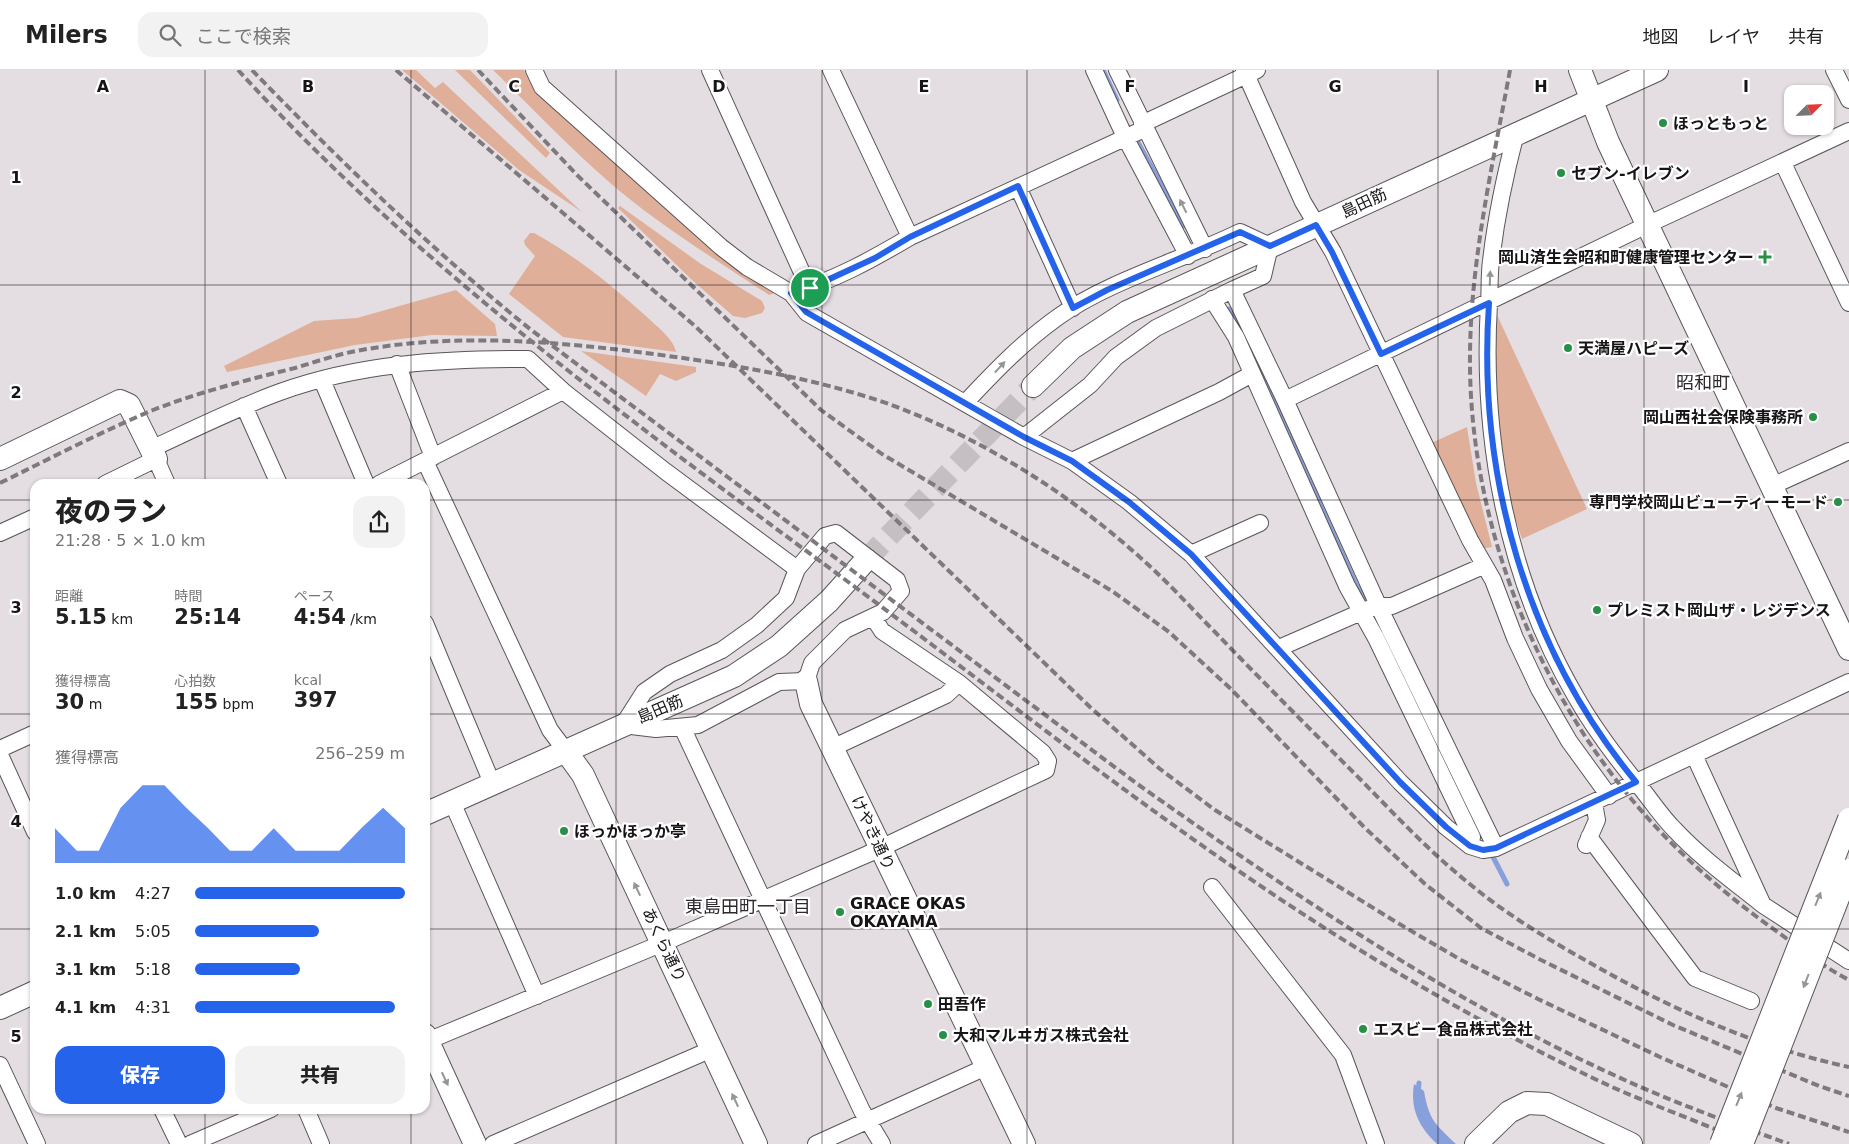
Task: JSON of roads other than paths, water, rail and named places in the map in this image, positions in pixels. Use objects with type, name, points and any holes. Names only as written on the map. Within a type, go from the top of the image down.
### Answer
[{"type":"street","points":[[534,70],[542,87],[721,247],[747,267],[791,293],[806,312],[966,402],[1024,437],[1072,461],[1129,502],[1191,554],[1400,782],[1446,827],[1485,848]]},
{"type":"street","points":[[710,70],[810,288]]},
{"type":"street","points":[[1094,70],[1135,132],[1205,249]]},
{"type":"street","points":[[1117,70],[1135,132],[1188,256]]},
{"type":"street","points":[[1580,70],[1608,142],[1649,224],[1849,649]]},
{"type":"street","name":"島田筋","points":[[1034,386],[1072,348],[1127,312],[1657,70]]},
{"type":"street","points":[[1834,70],[1849,100]]},
{"type":"street","points":[[833,71],[910,237]]},
{"type":"street","points":[[791,293],[810,288],[875,258],[910,237],[1135,132],[1249,72],[1303,202],[1332,252],[1483,566],[1493,580],[1515,638],[1539,689],[1601,799],[1597,820],[1588,841],[1695,978],[1751,1001]]},
{"type":"street","points":[[1284,400],[1489,303],[1649,224],[1849,131]]},
{"type":"street","points":[[1516,133],[1506,173],[1490,262],[1486,340],[1490,434],[1499,491],[1512,543],[1530,598],[1575,697],[1612,752],[1673,829],[1712,865],[1763,905],[1849,960]]},
{"type":"street","points":[[1783,163],[1849,303]]},
{"type":"street","points":[[1018,186],[1073,308]]},
{"type":"street","points":[[966,402],[1013,352],[1059,316],[1107,290],[1205,249],[1240,232],[1270,246],[1263,276],[1212,299],[1156,328],[1116,357],[1090,385],[1024,437]]},
{"type":"street","points":[[1232,290],[1284,400],[1370,608],[1472,837],[1485,848]]},
{"type":"street","points":[[1212,299],[1236,337],[1347,586],[1370,608],[1485,848]]},
{"type":"street","points":[[113,479],[154,454],[244,406],[281,392],[322,380],[359,370],[397,364],[470,359],[528,358],[563,391],[665,471],[797,569]]},
{"type":"street","points":[[397,364],[429,459],[550,730],[565,750]]},
{"type":"street","points":[[1072,461],[1219,392],[1252,374]]},
{"type":"street","points":[[322,380],[364,479]]},
{"type":"street","points":[[390,479],[563,391]]},
{"type":"street","points":[[2,453],[120,401],[129,405],[165,479]]},
{"type":"street","points":[[244,406],[276,479]]},
{"type":"street","points":[[1772,486],[1849,451]]},
{"type":"street","points":[[0,533],[30,519]]},
{"type":"street","points":[[1191,554],[1260,524]]},
{"type":"street","points":[[836,533],[897,580],[901,591],[883,612],[845,630],[812,663],[806,681],[779,682],[698,725],[656,729],[622,725],[644,692],[670,674],[722,650],[757,625],[786,598],[797,569],[825,536],[836,533]]},
{"type":"street","name":"島田筋","points":[[430,812],[734,676],[780,646],[829,601],[866,560]]},
{"type":"street","points":[[1279,648],[1370,608],[1392,606],[1483,566]]},
{"type":"street","points":[[430,1037],[537,996],[663,943],[880,848],[1046,770],[1048,761],[1043,753],[959,684],[882,631],[873,617]]},
{"type":"street","points":[[430,636],[492,783]]},
{"type":"street","name":"けやき通り","points":[[806,681],[811,704],[1024,1144]]},
{"type":"street","points":[[1485,848],[1601,799],[1849,682]]},
{"type":"street","points":[[832,748],[946,695],[959,684]]},
{"type":"street","points":[[682,726],[762,899],[869,1121],[882,1144]]},
{"type":"street","points":[[0,749],[30,735]]},
{"type":"street","name":"あくら通り","points":[[565,750],[583,775],[756,1144]]},
{"type":"street","points":[[0,755],[30,821]]},
{"type":"street","points":[[1694,755],[1763,905]]},
{"type":"street","points":[[452,802],[537,996]]},
{"type":"street","points":[[1721,1144],[1849,819]]},
{"type":"street","points":[[1742,1144],[1849,870]]},
{"type":"street","points":[[1212,887],[1343,1055],[1376,1144]]},
{"type":"street","points":[[0,1008],[30,994]]},
{"type":"street","points":[[430,1048],[475,1144]]},
{"type":"street","points":[[493,1144],[712,1049]]},
{"type":"street","points":[[0,1064],[37,1144]]},
{"type":"street","points":[[816,1144],[986,1067]]},
{"type":"street","points":[[1476,1144],[1509,1112],[1527,1103],[1547,1104],[1631,1144]]},
{"type":"street","points":[[164,1114],[178,1144]]},
{"type":"street","points":[[190,1144],[259,1114]]},
{"type":"street","points":[[308,1114],[321,1144]]},
{"type":"water","points":[[1414,1084],[1424,1091],[1428,1109],[1434,1121],[1456,1144],[1437,1144],[1425,1131],[1417,1117],[1413,1102]]},
{"type":"waterway","points":[[1103,70],[1117,100]]},
{"type":"waterway","points":[[1135,137],[1184,226]]},
{"type":"waterway","points":[[1229,309],[1236,323]]},
{"type":"waterway","points":[[1251,351],[1356,585],[1369,606]]},
{"type":"waterway","points":[[1490,851],[1507,884]]},
{"type":"waterway","points":[[1418,1094],[1419,1083]]},
{"type":"tunnel","points":[[866,560],[1033,386]]},
{"type":"railway","points":[[238,70],[308,143],[381,212],[456,279],[534,343],[693,467],[1174,825],[1305,916],[1373,958],[1491,1026],[1612,1087],[1750,1144]]},
{"type":"railway","points":[[252,70],[387,204],[457,268],[530,329],[1136,783],[1310,903],[1369,941],[1490,1012],[1637,1086],[1789,1144]]},
{"type":"railway","points":[[396,70],[695,326],[1091,708],[1160,769],[1215,810],[1461,960],[1660,1057],[1776,1108],[1849,1132]]},
{"type":"railway","points":[[478,70],[577,175],[821,410],[882,454],[1112,591],[1169,632],[1232,690],[1364,827],[1425,884],[1481,928],[1541,960],[1673,1025],[1819,1086],[1849,1096]]},
{"type":"railway","points":[[1510,70],[1479,246],[1471,317],[1470,353],[1472,411],[1480,470],[1492,527],[1510,584],[1532,639],[1559,692],[1589,743],[1624,790],[1658,830],[1696,867],[1758,918],[1813,958],[1849,980]]},
{"type":"railway","points":[[0,483],[114,427],[153,410],[188,398],[340,354],[424,342],[493,340],[630,351],[793,377],[889,404],[961,435],[997,454],[1031,474],[1096,520],[1163,579],[1429,848],[1484,896],[1512,916],[1616,978],[1680,1010],[1780,1049],[1849,1067]]},
{"type":"place","name":"ほっともっと","points":[[1663,123]]},
{"type":"place","name":"セブン-イレブン","points":[[1561,173]]},
{"type":"place","name":"岡山済生会昭和町健康管理センター","points":[[1765,257]]},
{"type":"place","name":"天満屋ハピーズ","points":[[1568,348]]},
{"type":"place","name":"岡山西社会保険事務所","points":[[1813,417]]},
{"type":"place","name":"専門学校岡山ビューティーモード","points":[[1838,502]]},
{"type":"place","name":"プレミスト岡山ザ・レジデンス","points":[[1597,610]]},
{"type":"place","name":"ほっかほっか亭","points":[[564,831]]},
{"type":"place","name":"GRACE OKAS OKAYAMA","points":[[840,912]]},
{"type":"place","name":"田吾作","points":[[928,1004]]},
{"type":"place","name":"エスビー食品株式会社","points":[[1363,1029]]},
{"type":"place","name":"大和マルヰガス株式会社","points":[[943,1035]]},
{"type":"district","name":"昭和町","points":[[1703,382]]},
{"type":"district","name":"東島田町一丁目","points":[[748,906]]}]
